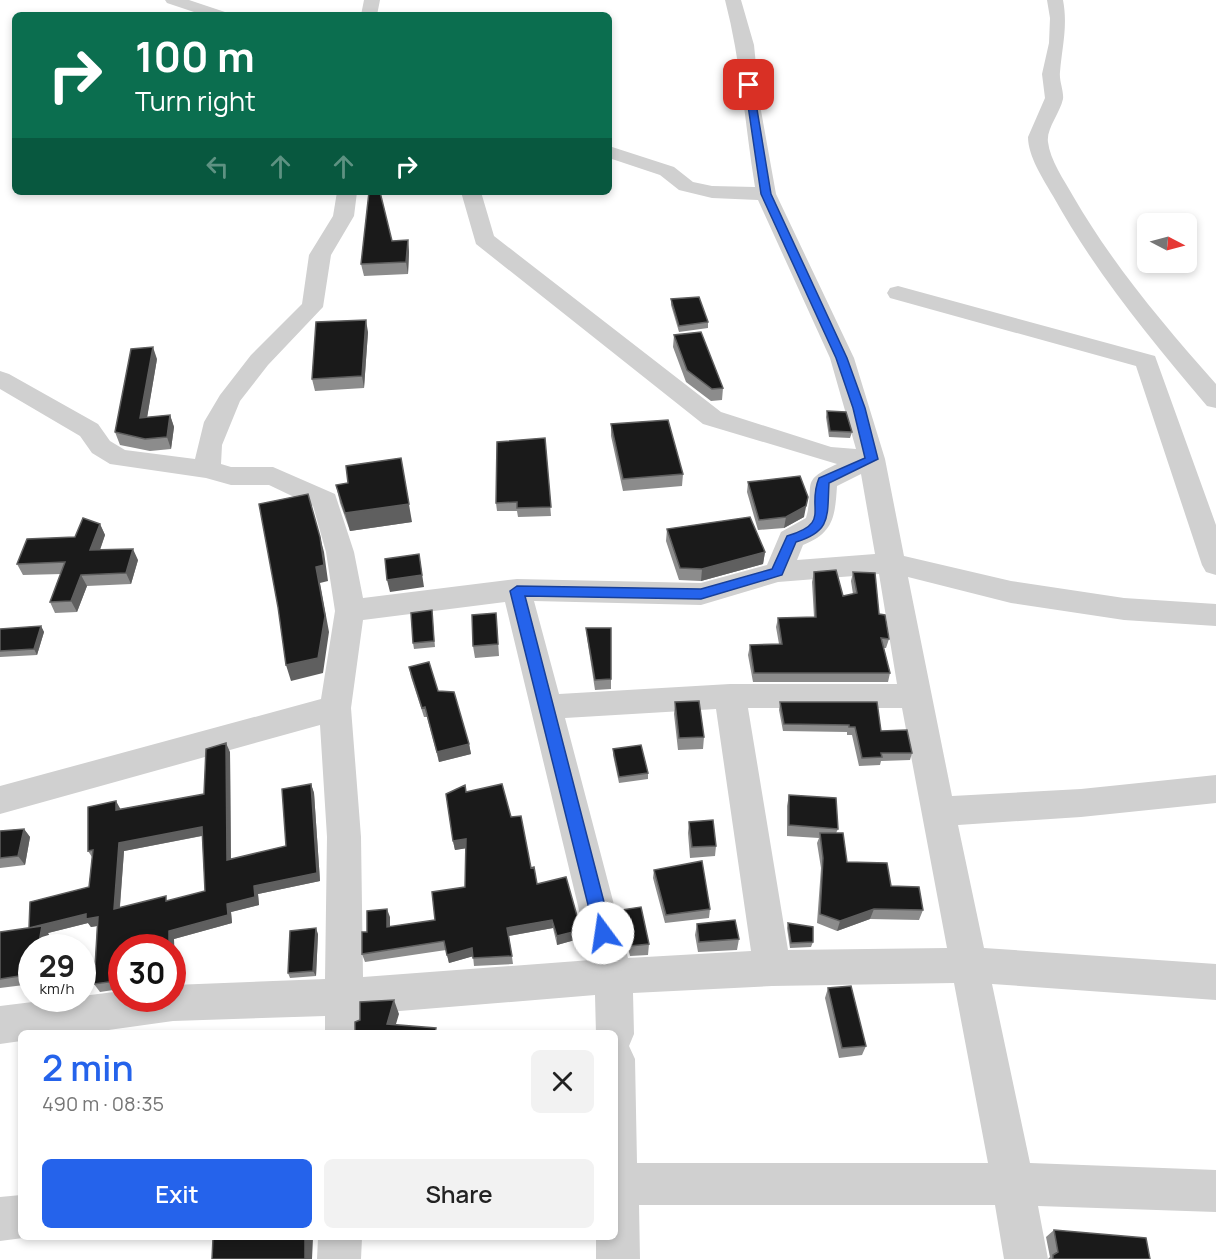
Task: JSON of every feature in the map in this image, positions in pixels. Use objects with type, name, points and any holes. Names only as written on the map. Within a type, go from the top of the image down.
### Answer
[{"type":"street","points":[[173,0],[210,12]]},
{"type":"street","points":[[733,0],[745,45],[751,105],[766,194],[842,358],[859,408],[872,459],[915,696],[1026,1259]]},
{"type":"street","points":[[1055,0],[1058,18],[1057,43],[1051,74],[1054,98],[1038,137],[1038,144],[1052,177],[1092,247],[1144,317],[1216,400]]},
{"type":"street","points":[[612,153],[667,171],[686,186],[712,192],[766,194]]},
{"type":"street","points":[[207,469],[206,451],[225,406],[249,372],[312,307],[318,297],[317,265],[345,219],[346,195]]},
{"type":"street","points":[[472,195],[484,239],[712,418],[829,455],[872,459]]},
{"type":"street","points":[[898,293],[1146,361],[1216,566]]},
{"type":"street","points":[[0,380],[89,430],[101,447],[119,458],[207,469],[231,476],[273,476],[325,501],[340,552],[350,611],[335,708],[344,837],[344,1030]]},
{"type":"street","points":[[778,572],[791,539],[810,534],[821,522],[824,481],[872,459]]},
{"type":"street","points":[[350,611],[517,591],[701,594],[778,572],[891,563],[1011,592],[1124,609],[1216,615]]},
{"type":"street","points":[[517,591],[615,978],[615,1030]]},
{"type":"street","points":[[546,707],[730,696],[915,696]]},
{"type":"street","points":[[730,696],[772,968]]},
{"type":"street","points":[[0,800],[335,708]]},
{"type":"street","points":[[939,811],[1081,802],[1216,789]]},
{"type":"street","points":[[0,1025],[173,1003],[345,997],[510,982],[772,968],[968,965],[1216,982]]},
{"type":"street","points":[[618,1184],[1013,1184],[1216,1191]]},
{"type":"street","points":[[0,1219],[18,1217]]},
{"type":"street","points":[[339,1259],[340,1240]]},
{"type":"street","points":[[617,1240],[618,1259]]},
{"type":"building","points":[[369,195],[381,195],[392,241],[408,240],[406,262],[361,264]]},
{"type":"building","points":[[699,297],[708,322],[679,326],[671,299]]},
{"type":"building","points":[[366,320],[362,376],[312,379],[316,322]]},
{"type":"building","points":[[701,332],[723,388],[712,389],[687,370],[674,335]]},
{"type":"building","points":[[153,347],[140,418],[170,415],[167,437],[145,439],[115,432],[131,349]]},
{"type":"building","points":[[827,411],[846,412],[852,432],[830,431]]},
{"type":"building","points":[[668,420],[683,474],[623,479],[611,424]]},
{"type":"building","points":[[545,438],[551,507],[517,508],[517,502],[496,503],[497,442]]},
{"type":"building","points":[[401,458],[409,504],[345,513],[336,485],[348,483],[346,466]]},
{"type":"building","points":[[800,476],[808,497],[806,506],[786,517],[759,520],[748,482]]},
{"type":"building","points":[[308,494],[320,537],[324,565],[316,567],[325,616],[318,658],[286,665],[259,504]]},
{"type":"building","points":[[750,517],[765,552],[702,569],[680,568],[667,529]]},
{"type":"building","points":[[83,518],[100,524],[90,550],[133,549],[126,573],[81,575],[71,601],[50,602],[65,562],[17,564],[27,539],[75,537]]},
{"type":"building","points":[[419,554],[422,575],[387,580],[385,559]]},
{"type":"building","points":[[836,570],[843,596],[857,593],[853,572],[875,573],[879,614],[885,615],[889,639],[881,638],[890,673],[754,673],[750,645],[782,644],[778,618],[816,617],[814,572]]},
{"type":"building","points":[[432,610],[434,641],[413,643],[411,613]]},
{"type":"building","points":[[496,613],[498,644],[473,646],[472,615]]},
{"type":"building","points":[[41,626],[34,649],[0,651],[0,629]]},
{"type":"building","points":[[586,628],[611,628],[611,679],[595,680]]},
{"type":"building","points":[[429,662],[438,691],[454,692],[469,744],[437,752],[425,707],[422,708],[409,667]]},
{"type":"building","points":[[699,701],[704,737],[679,738],[675,702]]},
{"type":"building","points":[[780,702],[877,702],[881,731],[907,730],[912,753],[881,753],[882,757],[862,758],[855,727],[784,724]]},
{"type":"building","points":[[226,743],[227,860],[286,846],[282,789],[311,784],[317,873],[254,886],[255,897],[227,904],[228,915],[169,931],[169,934],[108,934],[108,982],[96,984],[98,917],[86,919],[86,914],[29,928],[30,902],[89,887],[93,850],[88,851],[88,807],[116,801],[116,810],[204,794],[206,749]],"holes":[[[202,827],[205,891],[166,901],[166,896],[114,909],[119,843]]]},
{"type":"building","points":[[641,745],[648,773],[619,777],[613,749]]},
{"type":"building","points":[[502,784],[511,817],[521,816],[531,868],[534,867],[537,884],[566,877],[581,930],[557,936],[552,920],[507,928],[512,956],[473,958],[472,948],[447,955],[444,941],[362,954],[362,932],[367,932],[367,911],[387,909],[387,927],[435,920],[432,892],[465,887],[466,839],[453,841],[446,794],[465,785],[466,792]]},
{"type":"building","points":[[789,795],[836,798],[838,829],[789,825]]},
{"type":"building","points":[[713,820],[716,846],[692,847],[689,822]]},
{"type":"building","points":[[24,829],[18,856],[0,858],[0,831]]},
{"type":"building","points":[[820,833],[843,833],[847,862],[887,863],[891,886],[919,887],[923,910],[874,909],[840,921],[820,914],[823,858]]},
{"type":"building","points":[[702,861],[710,909],[666,915],[654,870]]},
{"type":"building","points":[[641,907],[649,944],[630,946],[621,910]]},
{"type":"building","points":[[735,920],[739,939],[699,942],[697,924]]},
{"type":"building","points":[[788,923],[813,927],[813,942],[791,943]]},
{"type":"building","points":[[42,926],[41,934],[18,934],[18,976],[0,979],[0,932]]},
{"type":"building","points":[[316,928],[313,971],[288,973],[290,931]]},
{"type":"building","points":[[851,986],[866,1046],[842,1048],[828,988]]},
{"type":"building","points":[[394,1000],[387,1024],[436,1028],[436,1030],[355,1030],[355,1022],[360,1020],[360,1002]]},
{"type":"building","points":[[1054,1230],[1146,1238],[1150,1259],[1053,1259],[1053,1255],[1058,1252]]},
{"type":"building","points":[[213,1240],[305,1240],[305,1259],[212,1259]]},
{"type":"route","points":[[603,933],[517,591],[701,594],[778,572],[791,539],[810,534],[821,522],[824,481],[872,459],[859,408],[842,358],[766,194],[749,85]]}]
